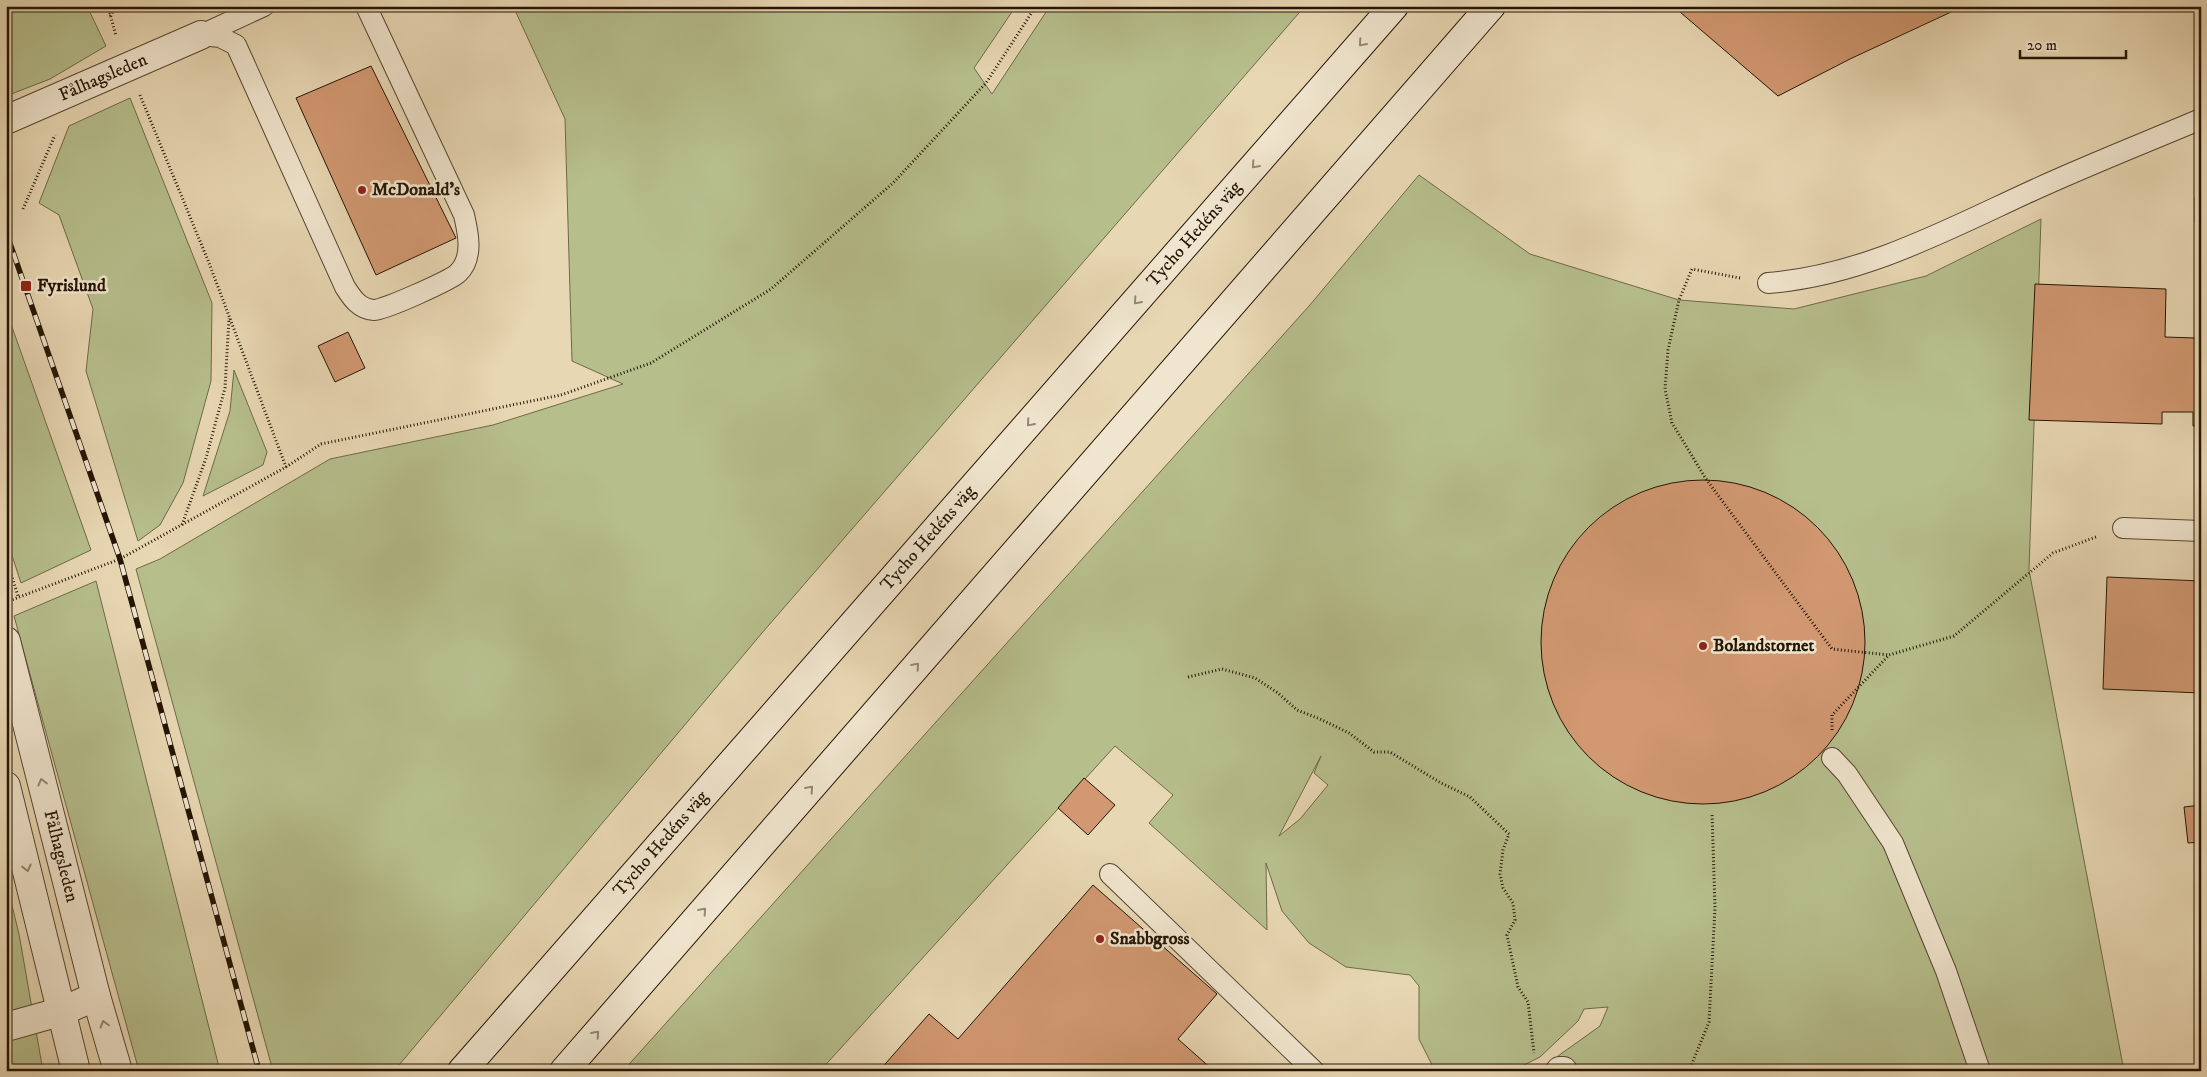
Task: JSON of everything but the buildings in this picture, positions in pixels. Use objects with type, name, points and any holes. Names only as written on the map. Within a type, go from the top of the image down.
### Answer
[{"type":"main road","name":"Tycho Hedéns väg","points":[[462,1071],[1394,6]]},
{"type":"main road","points":[[564,1071],[1491,6]]},
{"type":"main road","name":"Fålhagsleden","points":[[6,120],[201,35]]},
{"type":"main road","name":"Fålhagsleden","points":[[6,641],[96,996],[118,1071]]},
{"type":"main road","name":"Fålhagsleden","points":[[6,786],[76,1071]]},
{"type":"main road","points":[[6,1027],[62,1012],[96,996]]},
{"type":"lane","points":[[201,35],[264,6]]},
{"type":"lane","points":[[201,35],[220,37],[236,45],[344,288],[356,304],[373,310],[387,309],[459,273],[467,257],[470,238],[464,214],[366,6]]},
{"type":"lane","points":[[1768,283],[1792,281],[1859,266],[1944,232],[2027,193],[2201,119]]},
{"type":"lane","points":[[2123,528],[2201,531]]},
{"type":"lane","points":[[1832,758],[1848,774],[1893,843],[1946,971],[1980,1071]]},
{"type":"lane","points":[[1110,874],[1314,1071]]},
{"type":"path","points":[[108,6],[126,67],[139,94],[229,316],[286,466]]},
{"type":"path","points":[[110,16],[117,6]]},
{"type":"path","points":[[6,602],[120,559],[286,466],[321,444],[561,395],[651,363],[771,289],[893,183],[986,83],[1036,6]]},
{"type":"path","points":[[23,209],[58,128]]},
{"type":"path","points":[[1768,283],[1692,269],[1679,300],[1668,350],[1665,389],[1672,423],[1706,479],[1832,649],[1889,655],[1954,636],[2053,553],[2123,528]]},
{"type":"path","points":[[182,525],[206,458],[225,388],[229,316]]},
{"type":"path","points":[[6,558],[18,596]]},
{"type":"path","points":[[1832,758],[1832,715],[1889,655]]},
{"type":"path","points":[[1188,677],[1222,669],[1255,678],[1278,693],[1297,710],[1320,718],[1349,733],[1374,752],[1390,752],[1441,783],[1470,797],[1509,834],[1503,850],[1500,874],[1503,888],[1514,903],[1515,920],[1507,935],[1518,987],[1528,1002],[1534,1054]]},
{"type":"path","points":[[1689,1071],[1709,1022],[1715,908],[1712,813]]},
{"type":"green space","points":[[6,6],[87,6],[106,46],[50,79],[6,96]]},
{"type":"green space","points":[[513,6],[1016,6],[974,68],[992,94],[1050,6],[1305,6],[762,633],[394,1071],[273,1071],[136,569],[160,559],[330,459],[493,425],[623,384],[572,361],[565,119]]},
{"type":"green space","points":[[130,98],[212,303],[211,381],[183,483],[160,525],[138,541],[86,371],[93,309],[59,215],[39,203],[69,126]]},
{"type":"green space","points":[[1419,175],[1530,254],[1679,300],[1794,309],[1926,276],[2041,219],[2029,570],[2124,1071],[1577,1071],[1558,1056],[1600,1026],[1608,1007],[1584,1009],[1578,1021],[1540,1057],[1510,1071],[1440,1071],[1433,1067],[1419,1039],[1419,986],[1410,975],[1346,967],[1309,943],[1282,911],[1266,863],[1267,930],[1149,823],[1173,795],[1115,746],[820,1071],[623,1071],[1309,306]],"holes":[[[1321,756],[1314,773],[1328,785],[1300,819],[1279,836]]]},
{"type":"green space","points":[[6,310],[91,550],[21,583],[6,537]]},
{"type":"green space","points":[[234,370],[267,452],[263,465],[203,496],[230,411]]},
{"type":"green space","points":[[96,581],[220,1071],[139,1071],[14,616]]},
{"type":"green space","points":[[6,881],[19,934],[43,1071],[6,1071]]},
{"type":"railway","points":[[6,232],[120,559],[259,1071]]},
{"type":"place","name":"McDonald's","points":[[362,190]]},
{"type":"place","name":"Fyrislund","points":[[26,286]]},
{"type":"place","name":"Bolandstornet","points":[[1703,646]]},
{"type":"place","name":"Snabbgross","points":[[1100,939]]}]
